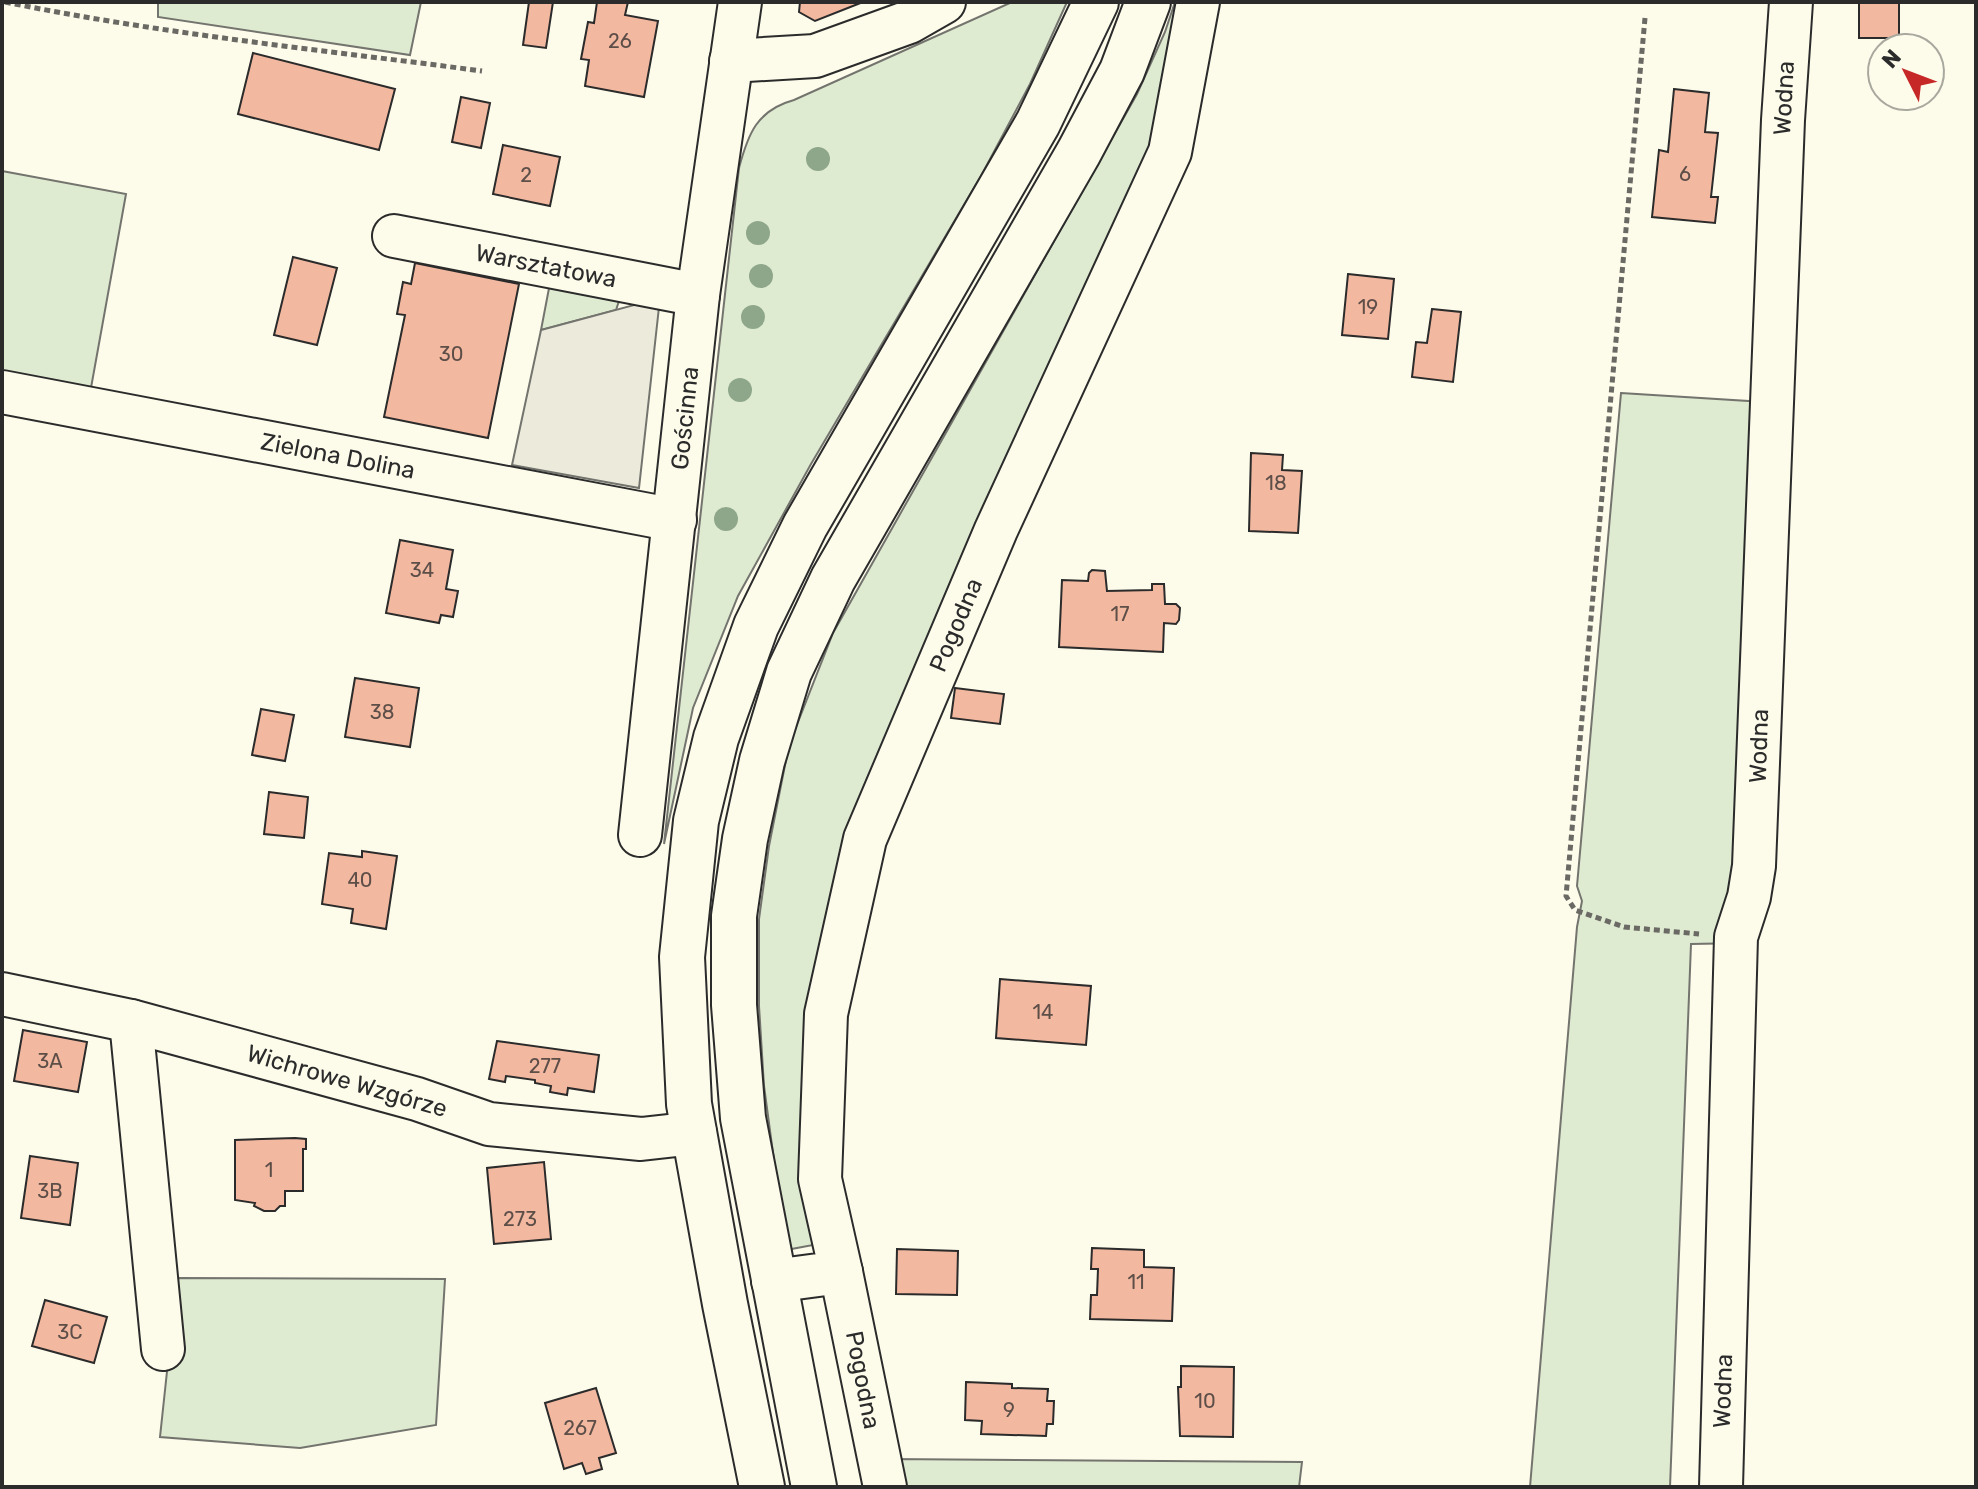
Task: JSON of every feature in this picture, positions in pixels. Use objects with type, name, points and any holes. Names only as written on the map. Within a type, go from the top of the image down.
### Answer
[{"type":"main road","points":[[762,1487],[689,1104],[682,957],[696,821],[716,738],[756,626],[805,526],[1038,123],[1096,2]]},
{"type":"main road","points":[[814,1487],[743,1118],[734,1005],[734,916],[745,839],[762,761],[789,672],[833,579],[1079,152],[1122,71],[1148,2]]},
{"type":"street","name":"Gościnna","points":[[640,835],[698,295],[740,2]]},
{"type":"street","points":[[731,61],[815,56],[909,22],[944,2]]},
{"type":"street","name":"Pogodna","points":[[885,1487],[820,1179],[826,1014],[865,839],[996,530],[1170,152],[1198,2]]},
{"type":"street","name":"Wodna","points":[[1721,1487],[1736,937],[1749,897],[1754,866],[1783,120],[1791,2]]},
{"type":"street","name":"Warsztatowa","points":[[394,236],[698,295]]},
{"type":"street","name":"Zielona Dolina","points":[[2,392],[675,520]]},
{"type":"street","name":"Wichrowe Wzgórze","points":[[2,994],[131,1021],[417,1099],[489,1124],[641,1139],[695,1133]]},
{"type":"street","points":[[131,1021],[163,1349]]},
{"type":"street","points":[[773,1281],[841,1272]]},
{"type":"path","points":[[5,2],[482,71]]},
{"type":"path","points":[[1645,18],[1566,896],[1575,910],[1624,927],[1736,937]]},
{"type":"green space","points":[[158,2],[421,2],[410,55],[158,17]]},
{"type":"green space","points":[[1012,2],[1067,2],[1030,84],[981,176],[811,464],[738,596],[693,708],[664,844],[739,168],[746,144],[763,117],[781,104]]},
{"type":"green space","points":[[1175,2],[1189,2],[1161,152],[860,834],[824,1243],[786,1250],[764,1086],[759,1006],[759,919],[769,846],[789,745],[833,633],[1137,94]]},
{"type":"green space","points":[[2,171],[126,194],[87,410],[2,392]]},
{"type":"green space","points":[[550,283],[620,298],[616,310],[541,330]]},
{"type":"green space","points":[[1621,393],[1764,402],[1744,943],[1691,944],[1670,1487],[1530,1487],[1577,927],[1582,901],[1577,886]]},
{"type":"green space","points":[[177,1278],[445,1279],[436,1425],[300,1448],[160,1437]]},
{"type":"green space","points":[[888,1459],[1302,1462],[1299,1487],[893,1487]]},
{"type":"shaded area","points":[[660,298],[639,488],[512,465],[541,330]]},
{"type":"building","points":[[529,2],[553,2],[546,48],[523,45]]},
{"type":"building","points":[[597,2],[628,2],[625,15],[658,21],[644,97],[585,86],[589,60],[581,59],[588,22],[594,23]]},
{"type":"building","points":[[800,2],[863,2],[815,21],[799,12]]},
{"type":"building","points":[[1859,2],[1899,2],[1899,32],[1866,32],[1866,38],[1859,38]]},
{"type":"building","points":[[253,53],[395,89],[379,150],[238,114]]},
{"type":"building","points":[[1674,89],[1709,93],[1705,132],[1718,133],[1711,197],[1718,197],[1715,223],[1652,217],[1659,150],[1668,152]]},
{"type":"building","points":[[461,97],[490,103],[481,148],[452,142]]},
{"type":"building","points":[[503,145],[560,157],[550,206],[493,194]]},
{"type":"building","points":[[293,257],[337,268],[317,345],[274,335]]},
{"type":"building","points":[[415,263],[519,284],[488,438],[384,417],[405,315],[397,314],[403,282],[411,284]]},
{"type":"building","points":[[1348,274],[1394,279],[1388,339],[1342,335]]},
{"type":"building","points":[[1432,309],[1461,312],[1453,382],[1412,377],[1416,342],[1427,343]]},
{"type":"building","points":[[1251,453],[1283,455],[1282,470],[1302,471],[1298,533],[1249,531]]},
{"type":"building","points":[[400,540],[453,550],[446,589],[458,591],[453,617],[441,615],[439,623],[386,613]]},
{"type":"building","points":[[1092,570],[1105,571],[1107,591],[1152,590],[1152,584],[1164,584],[1165,604],[1176,604],[1180,608],[1176,624],[1164,623],[1163,652],[1059,647],[1062,580],[1088,581]]},
{"type":"building","points":[[355,678],[419,688],[410,747],[345,737]]},
{"type":"building","points":[[955,688],[1004,694],[1000,724],[951,718]]},
{"type":"building","points":[[261,709],[294,715],[285,761],[252,755]]},
{"type":"building","points":[[269,792],[308,797],[304,838],[264,834]]},
{"type":"building","points":[[362,851],[397,856],[386,929],[351,923],[353,909],[322,904],[329,853],[362,857]]},
{"type":"building","points":[[1000,979],[1091,986],[1086,1045],[996,1038]]},
{"type":"building","points":[[23,1030],[87,1042],[78,1092],[14,1081]]},
{"type":"building","points":[[497,1041],[599,1055],[594,1092],[568,1088],[567,1095],[550,1092],[551,1086],[535,1083],[535,1080],[506,1076],[505,1082],[489,1079]]},
{"type":"building","points":[[306,1139],[306,1149],[303,1149],[303,1191],[285,1191],[285,1206],[275,1211],[264,1211],[254,1206],[255,1203],[235,1200],[235,1140]]},
{"type":"building","points":[[30,1156],[78,1163],[70,1225],[21,1218]]},
{"type":"building","points":[[544,1162],[551,1239],[494,1244],[487,1168]]},
{"type":"building","points":[[1092,1248],[1144,1250],[1144,1267],[1174,1268],[1172,1321],[1090,1319],[1091,1295],[1097,1295],[1098,1269],[1091,1269]]},
{"type":"building","points":[[897,1249],[958,1251],[957,1295],[896,1294]]},
{"type":"building","points":[[45,1300],[107,1317],[94,1363],[32,1346]]},
{"type":"building","points":[[1181,1366],[1234,1367],[1233,1437],[1180,1436],[1178,1387],[1181,1387]]},
{"type":"building","points":[[966,1382],[1048,1389],[1047,1401],[1054,1401],[1053,1424],[1047,1424],[1046,1436],[981,1434],[982,1421],[965,1420]]},
{"type":"building","points":[[596,1388],[616,1453],[599,1458],[602,1469],[586,1474],[582,1463],[564,1469],[545,1403]]}]
